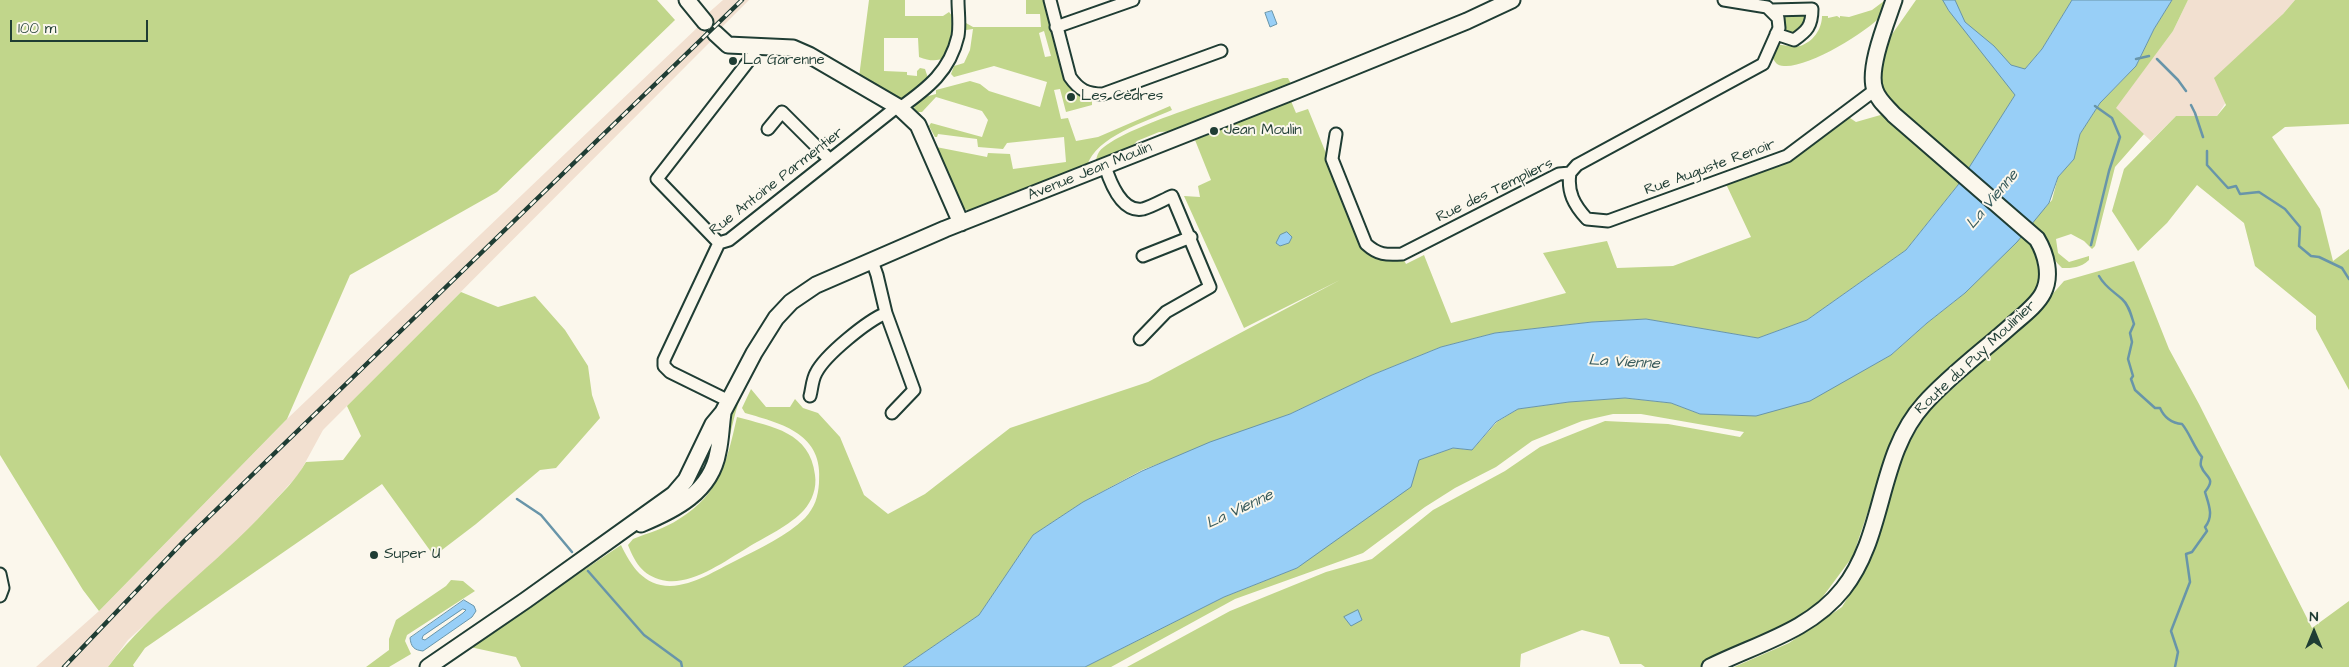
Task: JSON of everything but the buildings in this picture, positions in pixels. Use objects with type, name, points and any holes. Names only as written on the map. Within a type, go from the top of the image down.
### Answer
[{"type":"main road","points":[[687,0],[705,22]]},
{"type":"main road","name":"Avenue Jean Moulin","points":[[428,667],[623,532],[674,494],[686,480],[713,424],[726,406],[754,353],[776,318],[791,302],[816,284],[961,223],[1467,21],[1512,0]]},
{"type":"main road","points":[[1875,90],[1873,75],[1879,48],[1894,0]]},
{"type":"main road","points":[[716,33],[728,45],[793,48],[809,55],[899,107],[918,125],[961,223]]},
{"type":"main road","name":"Route du Puy Moulinier","points":[[1710,667],[1792,630],[1826,607],[1842,589],[1864,552],[1897,446],[1909,422],[1925,403],[2020,318],[2045,291],[2046,257],[2040,243],[1894,115],[1881,101],[1875,90]]},
{"type":"main road","name":"Avenue Jean Moulin","points":[[623,532],[665,514],[684,503],[696,493],[712,471],[718,454],[726,406]]},
{"type":"main road","points":[[704,446],[711,447],[718,454]]},
{"type":"main road","points":[[696,462],[702,469],[712,471]]},
{"type":"street","name":"Rue Antoine Parmentier","points":[[726,406],[670,372],[664,366],[664,360],[719,243],[729,240],[829,159],[929,86],[947,66],[958,34],[958,0]]},
{"type":"street","points":[[1050,0],[1070,77],[1077,87],[1090,94],[1103,94],[1221,51]]},
{"type":"street","points":[[1056,27],[1133,0]]},
{"type":"street","points":[[1724,0],[1767,7],[1772,10],[1778,18],[1779,28],[1776,34],[1794,40],[1808,31],[1812,21],[1812,9],[1772,10]]},
{"type":"street","name":"Rue des Templiers","points":[[1336,134],[1332,159],[1366,244],[1375,252],[1385,256],[1402,254],[1559,174],[1570,173],[1577,165],[1763,64],[1776,34]]},
{"type":"street","points":[[719,243],[657,179],[754,54],[756,46]]},
{"type":"street","name":"Rue Auguste Renoir","points":[[1570,173],[1569,191],[1576,207],[1587,219],[1608,220],[1787,156],[1875,90]]},
{"type":"street","points":[[768,129],[782,112],[829,159]]},
{"type":"street","points":[[1105,166],[1112,186],[1126,205],[1134,209],[1143,209],[1172,196],[1191,237],[1210,287],[1166,312],[1140,339]]},
{"type":"street","points":[[1143,256],[1191,237]]},
{"type":"street","points":[[872,261],[878,275],[886,313],[914,390],[892,413]]},
{"type":"street","points":[[810,396],[816,373],[840,346],[873,319],[886,313]]},
{"type":"street","points":[[0,574],[3,588],[0,596]]},
{"type":"shaded area","points":[[723,0],[749,0],[719,30],[706,15]]},
{"type":"shaded area","points":[[2188,0],[2295,0],[2283,14],[2217,116],[2176,116],[2151,141],[2115,108],[2173,31]]},
{"type":"shaded area","points":[[699,26],[711,41],[323,430],[299,474],[244,534],[128,640],[108,667],[36,667],[99,611],[287,419]]},
{"type":"green space","points":[[0,0],[657,0],[675,20],[497,192],[350,275],[287,419],[99,611],[83,590],[0,455]]},
{"type":"green space","points":[[869,0],[905,0],[905,16],[943,16],[949,12],[953,17],[952,45],[949,52],[938,60],[919,57],[918,38],[884,38],[884,71],[907,72],[907,75],[917,76],[917,71],[920,68],[925,69],[928,78],[926,83],[905,98],[896,99],[859,77]]},
{"type":"green space","points":[[1026,0],[1045,0],[1067,81],[1076,93],[1092,99],[1092,105],[1066,112],[1060,89],[1054,90],[1061,119],[1068,118],[1076,141],[1098,137],[1170,106],[1172,110],[1111,138],[1092,155],[1087,166],[971,211],[961,208],[936,147],[987,157],[988,153],[1010,154],[1013,169],[1066,162],[1064,137],[1007,143],[1003,149],[978,147],[977,139],[938,134],[935,137],[929,126],[931,123],[982,137],[988,120],[982,111],[936,97],[922,112],[914,109],[915,103],[921,98],[936,94],[936,90],[970,81],[980,84],[989,91],[1040,107],[1047,82],[994,66],[954,77],[951,74],[954,66],[964,63],[970,50],[973,29],[966,30],[966,23],[973,27],[1041,27],[1040,14],[1026,14]],"holes":[[[1044,31],[1051,56],[1045,57],[1039,33]]]},
{"type":"green space","points":[[1916,0],[2072,0],[2042,49],[2025,69],[2015,95],[1969,169],[1892,105],[1880,87],[1880,69],[1888,40]]},
{"type":"green space","points":[[2172,0],[2188,0],[2173,31],[2116,108],[2144,134],[2115,167],[2095,246],[2092,249],[2084,241],[2071,234],[2056,239],[2058,253],[2069,262],[2089,256],[2089,260],[2086,263],[2073,268],[2062,268],[2031,223],[2052,200],[2058,177],[2074,158],[2080,134],[2100,103],[2136,66],[2154,29]]},
{"type":"green space","points":[[2295,0],[2349,0],[2349,124],[2285,127],[2272,137],[2320,209],[2333,261],[2349,249],[2349,390],[2316,329],[2316,316],[2255,266],[2244,223],[2197,185],[2167,223],[2138,251],[2112,211],[2124,169],[2176,116],[2217,116],[2226,105],[2214,78],[2283,14]]},
{"type":"green space","points":[[1884,1],[1888,1],[1882,15],[1863,31],[1836,48],[1794,65],[1782,66],[1775,62],[1772,57],[1776,44],[1798,47],[1813,38],[1820,26],[1822,16],[1828,16],[1828,18],[1837,16],[1840,18],[1840,16],[1849,17],[1872,10]]},
{"type":"green space","points":[[1808,13],[1805,28],[1790,34],[1783,32],[1781,15]]},
{"type":"green space","points":[[1288,78],[1291,84],[1175,131],[1159,132],[1137,141],[1130,149],[1095,163],[1099,152],[1111,142],[1131,132],[1185,110]]},
{"type":"green space","points":[[1291,101],[1296,113],[1308,109],[1365,249],[1382,260],[1392,261],[1403,258],[1406,264],[1424,255],[1451,323],[1566,293],[1543,253],[1607,241],[1617,268],[1673,266],[1751,237],[1726,184],[1794,158],[1847,116],[1856,122],[1884,114],[1962,180],[1906,250],[1807,320],[1758,338],[1646,319],[1592,322],[1495,333],[1441,347],[1372,375],[1290,414],[1142,470],[1083,502],[1033,535],[979,615],[903,667],[521,667],[516,657],[470,647],[621,545],[634,567],[646,579],[661,585],[679,585],[705,576],[764,546],[782,536],[805,518],[814,506],[819,488],[819,466],[815,453],[808,442],[786,427],[745,413],[742,408],[751,389],[766,407],[790,407],[795,399],[803,408],[818,413],[840,437],[864,495],[888,514],[925,494],[1010,428],[1148,382],[1340,280],[1244,328],[1184,196],[1200,197],[1198,186],[1211,180],[1195,140]]},
{"type":"green space","points":[[2022,236],[2034,247],[2040,273],[2037,292],[2024,309],[1917,400],[1892,439],[1853,556],[1813,610],[1700,667],[1645,667],[1641,664],[1620,664],[1609,637],[1582,630],[1521,654],[1520,667],[1127,667],[1230,611],[1326,572],[1372,559],[1433,510],[1505,471],[1540,447],[1605,421],[1668,424],[1740,437],[1744,432],[1641,414],[1613,414],[1582,421],[1532,441],[1496,467],[1455,488],[1425,507],[1363,553],[1235,599],[1111,667],[1085,667],[1224,597],[1297,568],[1419,460],[1453,448],[1472,450],[1497,422],[1518,409],[1569,402],[1625,398],[1671,403],[1700,414],[1854,375],[1891,355],[1965,293]]},
{"type":"green space","points":[[2134,261],[2169,349],[2199,404],[2312,628],[2349,601],[2349,667],[1734,667],[1789,643],[1842,607],[1872,557],[1904,451],[1928,411],[2035,314],[2064,281]]},
{"type":"green space","points":[[461,292],[498,307],[535,296],[565,330],[588,366],[592,395],[600,418],[556,468],[540,470],[476,524],[434,556],[382,484],[145,648],[133,665],[134,667],[108,667],[145,625],[248,529],[288,487],[306,462],[343,460],[361,436],[347,406]]},
{"type":"green space","points":[[738,397],[740,398],[726,451],[711,484],[702,496],[678,514],[629,535],[690,503]]},
{"type":"green space","points":[[737,417],[776,428],[798,440],[806,449],[812,461],[815,475],[815,489],[809,503],[798,516],[784,526],[709,570],[688,579],[677,581],[667,581],[652,576],[638,564],[628,545],[633,539],[674,522],[704,499],[720,475]]},
{"type":"green space","points":[[451,580],[463,581],[475,591],[407,635],[405,641],[411,654],[389,667],[366,667],[389,650],[389,639],[396,620],[446,586]]},
{"type":"water","name":"La Vienne","points":[[1943,0],[1955,0],[1965,22],[1994,46],[2011,65],[2025,69],[2042,49],[2072,0],[2172,0],[2154,29],[2136,66],[2100,103],[2080,134],[2074,159],[2058,177],[2049,203],[2017,242],[1965,293],[1891,355],[1810,401],[1756,416],[1700,414],[1671,403],[1625,398],[1569,402],[1518,409],[1496,422],[1472,450],[1453,448],[1419,460],[1411,487],[1297,568],[1224,597],[1085,667],[903,667],[979,615],[1033,535],[1083,502],[1142,471],[1210,442],[1290,414],[1372,375],[1441,347],[1495,333],[1592,322],[1646,319],[1758,338],[1807,320],[1906,250],[1958,185],[2015,95],[1949,11]]},
{"type":"water","points":[[1272,11],[1277,24],[1270,27],[1265,13]]},
{"type":"water","points":[[1287,232],[1292,237],[1289,243],[1280,246],[1276,243],[1280,235]]},
{"type":"water","points":[[464,600],[474,606],[476,611],[472,617],[423,651],[414,648],[410,638]],"holes":[[[463,609],[466,610],[425,640],[422,639],[423,636]]]},
{"type":"water","points":[[1358,610],[1362,620],[1351,626],[1344,617]]},
{"type":"waterway","points":[[2136,59],[2149,56]]},
{"type":"waterway","points":[[2157,59],[2186,91]]},
{"type":"waterway","points":[[2191,105],[2203,137]]},
{"type":"waterway","points":[[2091,245],[2109,171],[2120,137],[2112,118],[2095,106]]},
{"type":"waterway","points":[[2207,151],[2207,165],[2228,188],[2236,186],[2240,194],[2259,192],[2285,209],[2300,227],[2299,246],[2311,256],[2319,257],[2342,268],[2349,279]]},
{"type":"waterway","points":[[2099,276],[2124,301],[2132,317],[2134,324],[2130,333],[2132,342],[2128,359],[2135,390],[2155,408],[2160,408],[2168,419],[2182,424],[2202,457],[2201,466],[2210,480],[2205,492],[2210,510],[2208,523],[2205,527],[2207,531],[2192,552],[2186,554],[2190,582],[2171,631],[2178,652],[2175,667]]},
{"type":"waterway","points":[[517,499],[541,515],[572,552]]},
{"type":"waterway","points":[[588,571],[644,635],[681,662],[682,667]]},
{"type":"railway","points":[[64,667],[183,542],[742,0]]},
{"type":"place","name":"La Garenne","points":[[733,61]]},
{"type":"place","name":"Les Cèdres","points":[[1071,97]]},
{"type":"place","name":"Jean Moulin","points":[[1214,131]]},
{"type":"place","name":"Super U","points":[[374,555]]}]
